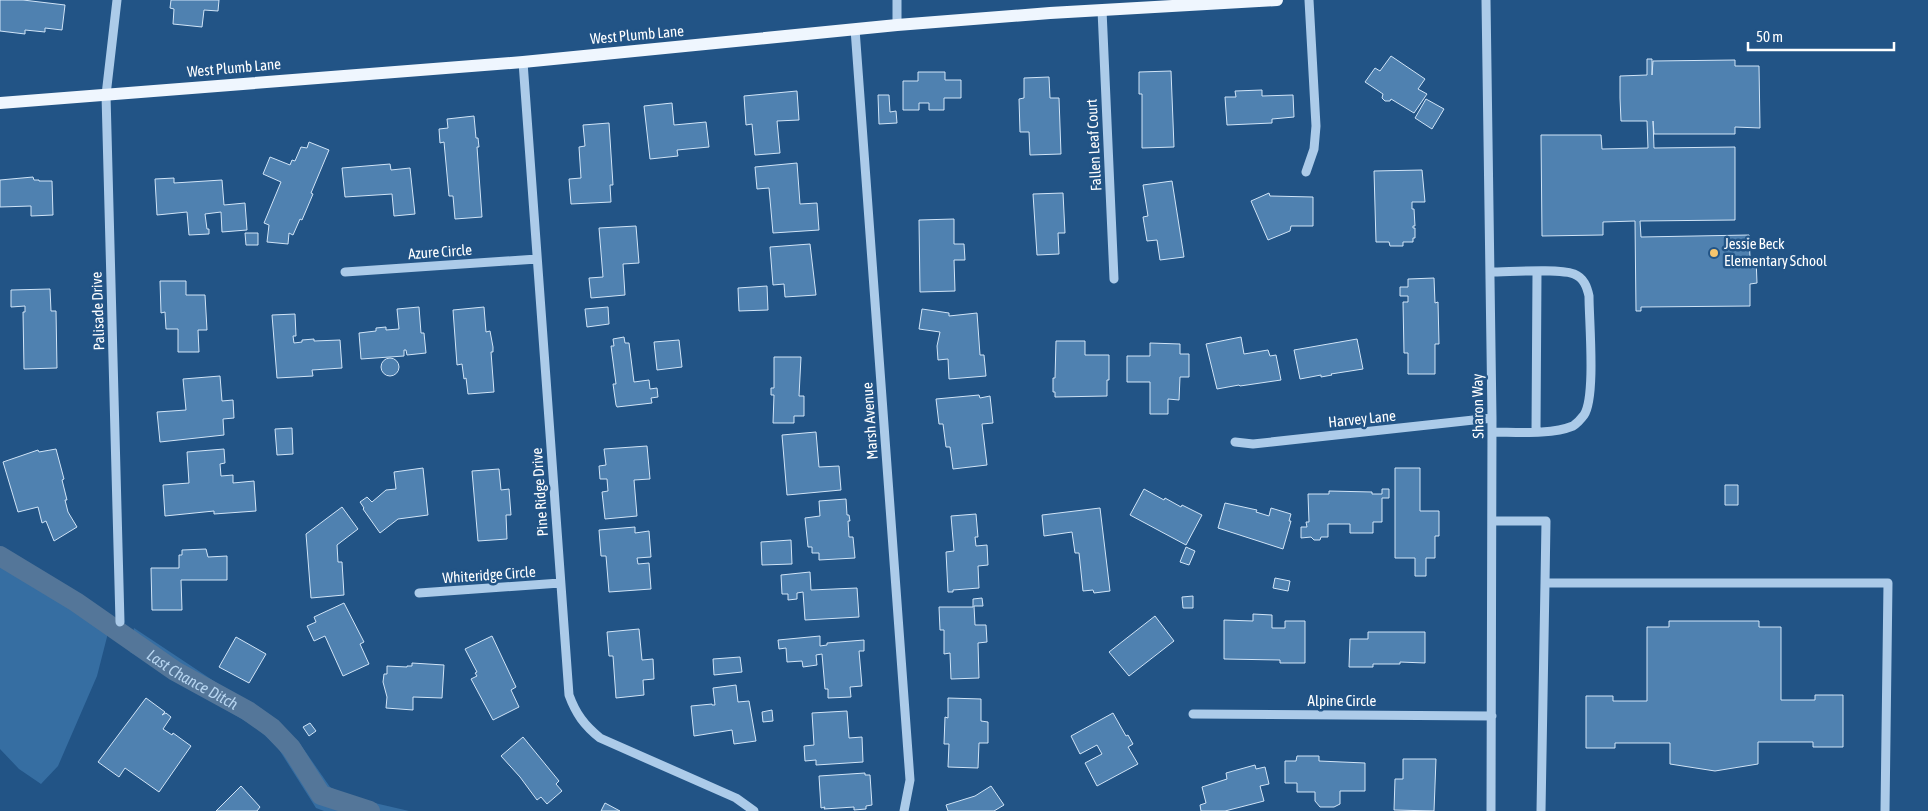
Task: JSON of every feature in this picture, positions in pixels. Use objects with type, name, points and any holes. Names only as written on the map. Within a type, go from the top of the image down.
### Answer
[{"type":"main road","name":"West Plumb Lane","points":[[0,103],[523,62],[897,25],[1102,10],[1277,0]]},
{"type":"street","name":"Palisade Drive","points":[[117,0],[106,95],[120,622]]},
{"type":"street","points":[[897,0],[897,25]]},
{"type":"street","points":[[1306,172],[1314,150],[1316,126],[1309,0]]},
{"type":"street","name":"Sharon Way","points":[[1486,0],[1492,418],[1491,811]]},
{"type":"street","name":"Fallen Leaf Court","points":[[1102,10],[1114,279]]},
{"type":"street","name":"Marsh Avenue","points":[[855,29],[910,780],[904,811]]},
{"type":"street","name":"Pine Ridge Drive","points":[[523,62],[569,695],[575,712],[585,726],[600,738],[736,798],[754,811]]},
{"type":"street","name":"Azure Circle","points":[[345,272],[537,259]]},
{"type":"street","points":[[1490,272],[1558,272],[1575,274],[1586,283],[1589,296],[1590,381],[1588,401],[1584,415],[1575,425],[1558,430],[1492,432]]},
{"type":"street","points":[[1536,431],[1537,272]]},
{"type":"street","name":"Harvey Lane","points":[[1235,442],[1253,444],[1492,418]]},
{"type":"street","points":[[1492,521],[1546,521],[1541,811]]},
{"type":"street","name":"Whiteridge Circle","points":[[419,593],[560,583]]},
{"type":"street","points":[[1545,583],[1888,583],[1885,811]]},
{"type":"street","name":"Alpine Circle","points":[[1193,714],[1492,716]]},
{"type":"shaded area","points":[[0,549],[91,605],[108,618],[107,637],[97,676],[58,766],[41,784],[19,769],[0,749]]},
{"type":"shaded area","points":[[134,628],[280,725],[298,741],[330,787],[349,797],[409,811],[324,811],[316,808],[278,748],[257,728],[130,652]]},
{"type":"building","points":[[0,0],[23,0],[65,5],[62,30],[45,28],[45,32],[25,30],[25,34],[0,31]]},
{"type":"building","points":[[171,0],[219,0],[218,11],[204,10],[202,27],[173,24],[174,9],[170,8]]},
{"type":"building","points":[[1391,56],[1425,79],[1418,89],[1427,94],[1414,113],[1391,99],[1390,101],[1385,101],[1382,98],[1383,94],[1365,82],[1375,68],[1380,71]]},
{"type":"building","points":[[1647,59],[1652,59],[1652,75],[1653,61],[1735,60],[1735,66],[1759,66],[1760,128],[1735,127],[1735,134],[1654,134],[1653,121],[1654,148],[1735,147],[1735,220],[1640,221],[1641,237],[1749,235],[1750,258],[1756,258],[1757,283],[1750,284],[1750,306],[1641,307],[1641,311],[1636,311],[1635,221],[1603,222],[1603,235],[1542,236],[1541,135],[1601,135],[1602,149],[1648,148],[1647,121],[1621,121],[1620,98],[1620,76],[1647,75]]},
{"type":"building","points":[[1171,71],[1174,147],[1142,148],[1142,94],[1139,94],[1139,72]]},
{"type":"building","points":[[918,72],[945,72],[945,80],[961,80],[961,98],[944,98],[944,110],[929,110],[929,103],[919,103],[919,110],[903,110],[903,81],[918,81]]},
{"type":"building","points":[[1049,77],[1050,98],[1059,98],[1061,154],[1030,155],[1029,132],[1020,132],[1019,99],[1024,98],[1024,78]]},
{"type":"building","points":[[1262,90],[1262,96],[1293,95],[1294,117],[1272,119],[1272,123],[1227,125],[1225,97],[1236,97],[1235,91]]},
{"type":"building","points":[[797,91],[799,120],[777,121],[780,153],[755,155],[752,124],[746,125],[744,96]]},
{"type":"building","points":[[878,95],[889,95],[890,112],[896,111],[897,123],[879,124]]},
{"type":"building","points":[[1426,99],[1444,109],[1432,129],[1415,118]]},
{"type":"building","points":[[672,103],[674,125],[706,122],[709,147],[677,150],[678,156],[650,159],[644,106]]},
{"type":"building","points":[[474,116],[476,138],[478,138],[479,147],[477,147],[482,217],[455,219],[453,196],[449,196],[444,142],[440,143],[439,129],[448,128],[447,119]]},
{"type":"building","points":[[609,123],[613,185],[610,185],[611,202],[571,204],[569,179],[581,178],[579,147],[585,146],[583,125]]},
{"type":"building","points":[[309,142],[329,150],[311,193],[313,194],[302,220],[300,219],[293,235],[289,233],[288,244],[267,242],[269,225],[264,223],[281,182],[263,174],[270,157],[290,165],[292,160],[295,161],[301,147],[307,148]]},
{"type":"building","points":[[797,163],[800,204],[817,203],[819,230],[773,233],[769,188],[757,189],[755,167]]},
{"type":"building","points":[[390,164],[391,170],[410,168],[415,214],[394,216],[392,194],[345,197],[342,168]]},
{"type":"building","points":[[1422,170],[1425,202],[1412,202],[1415,226],[1413,226],[1415,228],[1415,238],[1413,238],[1413,242],[1403,242],[1403,246],[1390,246],[1389,242],[1376,242],[1374,171]]},
{"type":"building","points":[[33,177],[34,180],[52,181],[53,215],[31,216],[31,206],[0,207],[0,180]]},
{"type":"building","points":[[174,178],[174,183],[222,180],[224,205],[245,203],[247,230],[222,232],[221,212],[205,214],[209,234],[189,235],[187,212],[157,215],[155,179]]},
{"type":"building","points":[[1172,181],[1184,257],[1160,260],[1157,240],[1147,241],[1143,217],[1148,216],[1143,185]]},
{"type":"building","points":[[1063,193],[1065,233],[1058,233],[1059,254],[1037,255],[1033,194]]},
{"type":"building","points":[[1269,193],[1270,196],[1313,197],[1313,226],[1291,226],[1290,231],[1268,240],[1251,201]]},
{"type":"building","points":[[954,219],[954,244],[964,244],[965,260],[954,260],[955,291],[920,292],[919,220]]},
{"type":"building","points":[[636,226],[639,263],[623,264],[625,295],[591,298],[589,278],[603,277],[599,228]]},
{"type":"building","points":[[245,233],[258,233],[258,245],[246,245]]},
{"type":"building","points":[[810,244],[816,295],[785,297],[784,284],[773,285],[770,247]]},
{"type":"building","points":[[1434,278],[1435,303],[1438,302],[1439,344],[1435,344],[1435,374],[1408,374],[1408,353],[1404,353],[1403,302],[1408,302],[1408,296],[1400,296],[1400,287],[1408,287],[1408,279]]},
{"type":"building","points":[[160,281],[186,281],[186,295],[205,295],[207,330],[198,330],[199,352],[178,352],[178,329],[166,329],[165,312],[161,313]]},
{"type":"building","points":[[767,286],[768,310],[739,311],[738,288]]},
{"type":"building","points":[[50,289],[51,311],[56,311],[57,368],[24,369],[23,312],[25,312],[25,306],[11,307],[11,290]]},
{"type":"building","points":[[419,307],[421,333],[424,333],[426,353],[407,355],[406,350],[404,350],[404,356],[361,359],[359,333],[376,331],[376,328],[386,327],[386,330],[399,329],[397,309]]},
{"type":"building","points":[[484,307],[486,332],[490,331],[493,347],[493,352],[491,352],[494,392],[468,394],[462,364],[457,365],[453,310]]},
{"type":"building","points":[[608,307],[609,324],[587,327],[585,309]]},
{"type":"building","points":[[922,309],[949,313],[949,316],[977,313],[980,355],[984,355],[986,376],[949,379],[948,359],[938,360],[937,346],[940,332],[919,329]]},
{"type":"building","points":[[295,314],[296,336],[293,336],[294,343],[314,339],[314,341],[340,340],[342,368],[312,370],[313,376],[277,378],[272,315]]},
{"type":"building","points":[[624,337],[625,343],[629,343],[634,382],[649,380],[650,389],[657,388],[658,397],[651,398],[652,403],[617,407],[616,405],[613,384],[616,384],[611,346],[614,346],[613,339]]},
{"type":"building","points":[[1241,337],[1244,354],[1268,350],[1270,356],[1276,355],[1281,380],[1217,389],[1206,344]]},
{"type":"building","points":[[1357,339],[1363,369],[1300,379],[1294,350]]},
{"type":"building","points":[[679,340],[682,367],[657,370],[654,342]]},
{"type":"building","points":[[1056,341],[1085,341],[1085,355],[1109,355],[1107,396],[1055,397],[1053,378],[1055,378]]},
{"type":"building","points":[[1150,343],[1180,344],[1180,354],[1189,354],[1189,377],[1180,377],[1179,400],[1168,399],[1168,414],[1150,414],[1150,382],[1127,382],[1127,356],[1150,356]]},
{"type":"building","points":[[774,357],[801,357],[799,396],[804,396],[804,416],[794,416],[794,423],[773,423],[774,395],[771,395],[771,388],[774,388]]},
{"type":"building","points":[[390,358],[396,361],[399,367],[396,373],[390,376],[384,373],[381,367],[384,361]]},
{"type":"building","points":[[220,376],[222,401],[233,400],[234,418],[223,419],[224,435],[160,442],[157,412],[186,410],[183,379]]},
{"type":"building","points":[[979,395],[980,398],[990,396],[993,423],[982,424],[987,465],[953,469],[950,447],[946,447],[943,424],[939,424],[936,399]]},
{"type":"building","points":[[292,428],[293,454],[277,455],[275,429]]},
{"type":"building","points":[[816,432],[819,467],[839,466],[841,490],[787,495],[782,435]]},
{"type":"building","points":[[647,446],[650,479],[634,480],[637,516],[605,519],[602,492],[608,491],[607,479],[600,479],[599,466],[606,465],[604,449]]},
{"type":"building","points":[[56,449],[64,479],[62,480],[68,512],[77,527],[54,541],[46,521],[42,523],[38,507],[18,512],[3,462],[38,450],[39,452]]},
{"type":"building","points":[[224,449],[225,463],[220,464],[221,476],[233,475],[233,483],[254,481],[256,511],[214,514],[214,511],[165,516],[163,485],[189,483],[187,452]]},
{"type":"building","points":[[423,468],[428,515],[398,519],[380,533],[360,502],[367,497],[372,502],[386,490],[396,489],[394,472]]},
{"type":"building","points":[[1395,468],[1420,468],[1420,511],[1439,511],[1439,536],[1435,536],[1435,558],[1426,558],[1426,576],[1415,576],[1415,558],[1395,558]]},
{"type":"building","points":[[499,469],[501,490],[509,489],[511,515],[506,515],[507,539],[478,541],[472,471]]},
{"type":"building","points":[[1725,485],[1738,485],[1738,505],[1725,505]]},
{"type":"building","points":[[1144,489],[1164,500],[1165,498],[1202,515],[1186,545],[1130,515]]},
{"type":"building","points":[[1382,489],[1389,489],[1389,498],[1382,498],[1382,522],[1373,522],[1373,533],[1350,533],[1350,524],[1328,524],[1328,537],[1321,537],[1320,540],[1314,540],[1311,537],[1301,538],[1301,527],[1307,527],[1306,522],[1309,522],[1308,494],[1329,494],[1329,491],[1382,494]]},
{"type":"building","points":[[846,499],[847,515],[849,515],[850,521],[848,521],[849,537],[853,537],[855,558],[819,560],[819,553],[812,553],[812,547],[808,547],[805,518],[820,516],[819,501]]},
{"type":"building","points":[[1225,503],[1257,510],[1256,512],[1269,516],[1271,508],[1291,514],[1289,521],[1291,521],[1283,549],[1218,528]]},
{"type":"building","points":[[342,507],[358,529],[337,545],[338,562],[342,562],[344,595],[311,598],[306,534]]},
{"type":"building","points":[[1100,508],[1110,591],[1094,593],[1093,590],[1083,591],[1079,553],[1075,553],[1072,532],[1044,536],[1042,515]]},
{"type":"building","points":[[976,514],[978,537],[975,537],[976,546],[987,545],[988,565],[978,566],[979,588],[948,592],[946,552],[954,551],[951,516]]},
{"type":"building","points":[[635,527],[635,533],[649,531],[651,557],[637,558],[638,564],[649,563],[651,589],[609,592],[606,556],[601,556],[599,530]]},
{"type":"building","points":[[791,540],[792,564],[762,565],[761,542]]},
{"type":"building","points":[[1186,547],[1195,551],[1189,565],[1180,562]]},
{"type":"building","points":[[206,549],[208,557],[227,556],[227,580],[181,580],[182,610],[152,610],[151,568],[179,568],[179,555],[182,555],[182,550]]},
{"type":"building","points":[[810,572],[811,590],[857,588],[859,617],[805,620],[803,592],[797,593],[797,599],[788,600],[788,594],[782,594],[781,575]]},
{"type":"building","points":[[1275,578],[1290,581],[1288,591],[1273,588]]},
{"type":"building","points":[[1193,596],[1193,608],[1183,608],[1182,597]]},
{"type":"building","points":[[982,598],[983,606],[974,606],[975,625],[986,625],[987,642],[978,643],[979,678],[951,679],[950,653],[944,654],[944,630],[940,630],[939,607],[973,607],[973,599]]},
{"type":"building","points":[[344,603],[364,642],[360,644],[369,664],[343,676],[325,636],[314,641],[307,626],[316,622],[314,617]]},
{"type":"building","points":[[1253,614],[1272,615],[1272,628],[1285,628],[1285,621],[1305,621],[1305,663],[1280,663],[1280,660],[1224,659],[1224,620],[1253,621]]},
{"type":"building","points":[[1155,616],[1174,641],[1129,676],[1109,652]]},
{"type":"building","points":[[1669,621],[1759,621],[1759,627],[1781,627],[1781,700],[1815,700],[1815,695],[1843,695],[1843,747],[1813,747],[1813,742],[1758,742],[1758,764],[1715,771],[1670,764],[1670,743],[1615,743],[1615,748],[1586,748],[1586,696],[1613,696],[1613,701],[1647,701],[1647,627],[1669,627]]},
{"type":"building","points":[[639,629],[642,660],[653,659],[654,679],[643,680],[644,695],[616,698],[613,656],[609,656],[607,632]]},
{"type":"building","points":[[1368,632],[1425,632],[1425,663],[1400,662],[1400,664],[1373,664],[1373,667],[1349,667],[1350,639],[1368,639]]},
{"type":"building","points":[[492,636],[516,687],[511,690],[519,707],[493,720],[471,679],[477,676],[475,673],[477,672],[465,649]]},
{"type":"building","points":[[820,636],[820,646],[827,645],[827,643],[864,640],[864,651],[859,651],[862,686],[850,687],[851,697],[828,698],[828,689],[825,689],[822,654],[816,655],[817,665],[803,667],[802,661],[787,662],[786,648],[779,649],[778,640]]},
{"type":"building","points":[[236,637],[266,654],[249,683],[219,667]]},
{"type":"building","points":[[740,657],[742,672],[714,675],[713,659]]},
{"type":"building","points":[[412,663],[444,665],[442,698],[413,697],[413,710],[386,708],[387,697],[383,682],[384,674],[387,674],[387,666],[407,667],[412,666]]},
{"type":"building","points":[[736,685],[738,702],[749,701],[756,741],[734,744],[732,730],[694,736],[691,706],[715,705],[713,688]]},
{"type":"building","points":[[146,698],[165,712],[162,715],[166,713],[171,717],[163,729],[172,735],[173,733],[191,746],[159,792],[125,768],[119,777],[98,762]]},
{"type":"building","points":[[948,698],[981,699],[981,721],[988,722],[988,743],[979,743],[978,768],[948,767],[949,744],[944,744],[945,717],[948,718]]},
{"type":"building","points":[[772,710],[773,721],[763,722],[762,712]]},
{"type":"building","points":[[847,711],[849,738],[862,737],[863,762],[816,765],[816,760],[805,761],[804,746],[814,745],[812,713]]},
{"type":"building","points":[[1113,713],[1126,736],[1128,735],[1133,744],[1128,747],[1138,764],[1097,786],[1085,763],[1102,754],[1097,745],[1080,754],[1071,736]]},
{"type":"building","points":[[310,723],[316,731],[309,736],[303,727]]},
{"type":"building","points":[[523,737],[559,781],[556,784],[562,791],[547,804],[541,797],[537,800],[501,756]]},
{"type":"building","points":[[1297,756],[1319,756],[1319,761],[1365,763],[1365,791],[1340,791],[1340,804],[1334,807],[1320,807],[1315,801],[1315,792],[1297,792],[1297,783],[1285,783],[1285,761],[1296,761]]},
{"type":"building","points":[[1403,759],[1436,759],[1434,811],[1394,810],[1395,779],[1403,779]]},
{"type":"building","points":[[1255,765],[1256,769],[1265,767],[1269,784],[1260,786],[1264,801],[1225,811],[1201,811],[1200,805],[1206,803],[1202,787],[1227,779],[1226,773]]},
{"type":"building","points":[[865,773],[865,775],[870,775],[872,805],[866,806],[866,809],[854,810],[854,807],[821,808],[819,776]]},
{"type":"building","points":[[241,786],[260,807],[257,811],[216,811]]},
{"type":"building","points":[[991,786],[1004,805],[994,811],[948,811],[946,805],[975,796]]},
{"type":"building","points":[[605,803],[620,811],[601,811]]},
{"type":"waterway","name":"Last Chance Ditch","points":[[0,556],[76,602],[175,671],[248,711],[272,728],[291,748],[321,795],[370,811]]},
{"type":"place","name":"Jessie Beck Elementary School","points":[[1714,253]]}]
